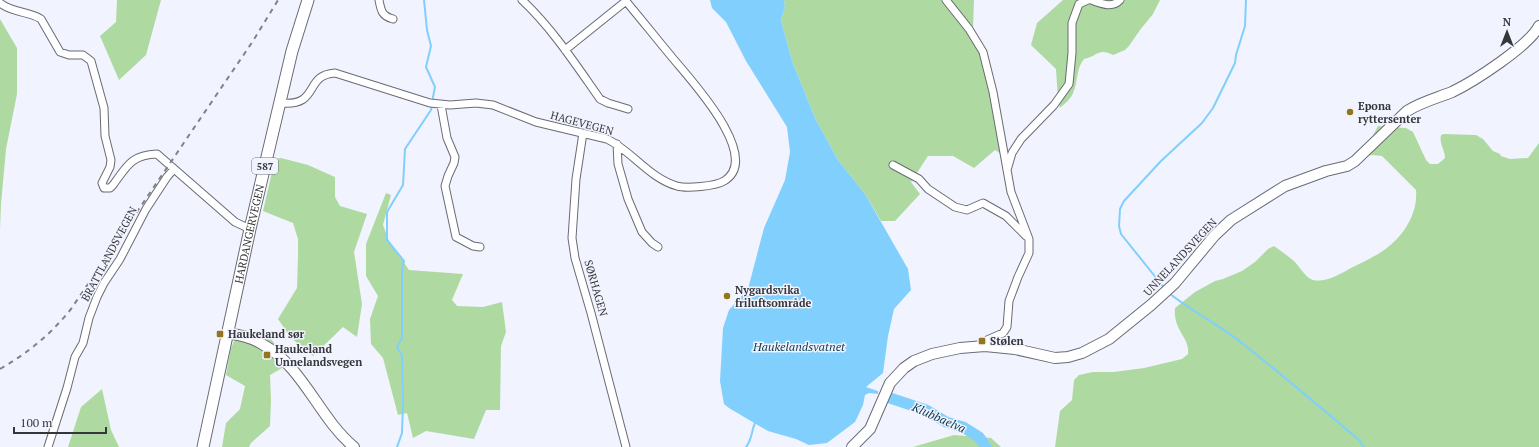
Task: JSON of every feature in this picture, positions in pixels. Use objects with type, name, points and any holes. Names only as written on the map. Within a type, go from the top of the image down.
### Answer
[{"type":"main road","name":"HARDANGERVEGEN","points":[[203,447],[250,229],[296,37],[308,0]]},
{"type":"main road","name":"UNNELANDSVEGEN","points":[[852,447],[870,429],[890,383],[904,368],[914,361],[932,354],[960,348],[985,346],[1015,349],[1056,358],[1068,357],[1082,353],[1110,339],[1151,306],[1175,283],[1215,235],[1231,220],[1285,186],[1326,171],[1347,166],[1355,161],[1407,111],[1415,106],[1453,91],[1480,76],[1525,44],[1539,26]]},
{"type":"main road","points":[[227,333],[246,337],[262,343],[285,361],[297,374],[331,424],[354,447]]},
{"type":"street","points":[[379,0],[383,15],[393,19]]},
{"type":"street","points":[[522,0],[541,20],[565,50],[600,99],[628,109]]},
{"type":"street","points":[[946,0],[969,29],[983,52],[993,92],[1011,192],[1028,239],[1029,254],[1009,301],[1007,327],[1003,333],[986,340],[985,346]]},
{"type":"street","points":[[1007,172],[1012,153],[1021,139],[1054,105],[1069,84],[1072,53],[1072,23],[1078,4],[1089,0],[1106,5],[1112,5],[1120,0]]},
{"type":"street","name":"HAGEVEGEN","points":[[280,103],[291,104],[300,102],[308,96],[316,81],[321,76],[335,74],[436,104],[476,103],[493,105],[536,122],[594,135],[617,144],[658,177],[678,187],[694,187],[721,183],[731,175],[735,165],[735,159],[731,141],[718,116],[626,1]]},
{"type":"street","points":[[565,50],[626,1]]},
{"type":"street","points":[[0,3],[10,9],[31,14],[41,19],[60,52],[69,55],[83,55],[91,61],[104,108],[105,136],[110,160],[110,167],[102,183],[104,188],[110,188],[132,161],[142,155],[156,154],[234,222],[250,229]]},
{"type":"street","points":[[436,104],[455,157],[446,186],[456,237],[480,248]]},
{"type":"street","name":"SØRHAGEN","points":[[583,133],[576,179],[572,238],[575,258],[626,447]]},
{"type":"street","points":[[617,144],[618,164],[626,194],[642,232],[652,243],[658,246]]},
{"type":"street","points":[[893,165],[919,179],[928,189],[955,207],[967,210],[984,203],[1006,216],[1028,239]]},
{"type":"street","name":"BRATTLANDSVEGEN","points":[[48,447],[67,388],[75,357],[83,343],[89,318],[97,296],[120,259],[146,209],[174,169]]},
{"type":"green space","points":[[117,0],[161,0],[146,55],[119,80],[100,36],[116,22]]},
{"type":"green space","points":[[784,0],[974,0],[973,28],[983,47],[1006,157],[995,150],[974,168],[953,156],[928,156],[911,182],[920,194],[895,221],[881,221],[865,194],[838,160],[815,118],[792,61],[781,20],[785,6]]},
{"type":"green space","points":[[1063,0],[1160,0],[1153,14],[1125,50],[1113,55],[1101,52],[1084,59],[1081,63],[1075,89],[1068,101],[1060,108],[1056,69],[1031,45],[1037,23]]},
{"type":"green space","points":[[0,19],[17,48],[17,94],[6,149],[0,230]]},
{"type":"green space","points":[[1378,126],[1406,128],[1413,132],[1426,160],[1430,164],[1438,164],[1445,158],[1441,144],[1441,135],[1444,134],[1476,135],[1483,139],[1493,151],[1510,159],[1528,158],[1539,143],[1539,447],[1055,447],[1060,411],[1072,400],[1074,380],[1079,375],[1093,372],[1114,372],[1144,368],[1182,359],[1188,354],[1187,343],[1176,322],[1175,308],[1195,292],[1215,281],[1242,271],[1255,262],[1268,249],[1274,246],[1294,261],[1310,279],[1318,281],[1338,275],[1375,256],[1394,242],[1405,229],[1413,214],[1416,190],[1382,156],[1362,156]]},
{"type":"green space","points":[[281,158],[308,165],[335,177],[335,197],[340,206],[367,214],[354,252],[362,304],[357,337],[343,327],[313,356],[291,338],[278,319],[297,288],[298,256],[298,239],[293,223],[263,211],[275,159]]},
{"type":"green space","points":[[386,193],[391,195],[383,225],[389,241],[409,270],[463,274],[452,300],[457,306],[483,307],[502,302],[506,332],[501,346],[500,410],[486,410],[474,439],[426,431],[413,438],[407,413],[398,415],[383,358],[371,344],[370,319],[378,296],[366,276],[366,244]]},
{"type":"green space","points":[[239,330],[266,332],[289,364],[270,375],[270,426],[251,443],[249,447],[222,447],[226,423],[240,409],[245,386],[226,375],[231,348]]},
{"type":"green space","points":[[102,389],[111,430],[119,447],[68,447],[81,407]]},
{"type":"green space","points":[[954,435],[991,438],[1001,447],[913,447]]},
{"type":"water","name":"Haukelandsvatnet","points":[[710,0],[784,0],[785,6],[781,20],[792,61],[815,118],[838,160],[865,194],[908,269],[911,290],[894,309],[888,336],[883,373],[866,387],[878,391],[878,394],[869,393],[865,395],[863,405],[855,422],[827,443],[809,445],[796,439],[768,431],[724,404],[720,381],[723,328],[729,310],[748,289],[764,228],[785,180],[790,152],[787,127],[746,61],[726,22],[712,8]]},
{"type":"waterway","points":[[424,0],[427,30],[431,46],[426,67],[435,87],[432,102]]},
{"type":"waterway","points":[[1165,289],[1121,234],[1119,226],[1120,209],[1124,201],[1161,161],[1202,123],[1213,108],[1235,63],[1245,26],[1246,0]]},
{"type":"waterway","points":[[397,447],[402,433],[402,355],[397,347],[402,338],[402,268],[404,261],[387,240],[387,212],[403,185],[405,149],[431,110],[432,106]]},
{"type":"waterway","points":[[1169,293],[1186,306],[1230,334],[1253,352],[1359,440],[1364,447]]},
{"type":"waterway","name":"Klubbaelva","points":[[887,397],[926,410],[946,422],[963,427],[979,437],[986,447]]},
{"type":"waterway","points":[[746,447],[755,423]]},
{"type":"railway","points":[[0,369],[38,342],[55,327],[71,309],[253,41],[278,0]]},
{"type":"place","name":"Epona ryttersenter","points":[[1350,112]]},
{"type":"place","name":"Nygardsvika friluftsområde","points":[[727,296]]},
{"type":"place","name":"Haukeland sør","points":[[220,334]]},
{"type":"place","name":"Stølen","points":[[982,341]]},
{"type":"place","name":"Haukeland Unnelandsvegen","points":[[267,355]]}]
